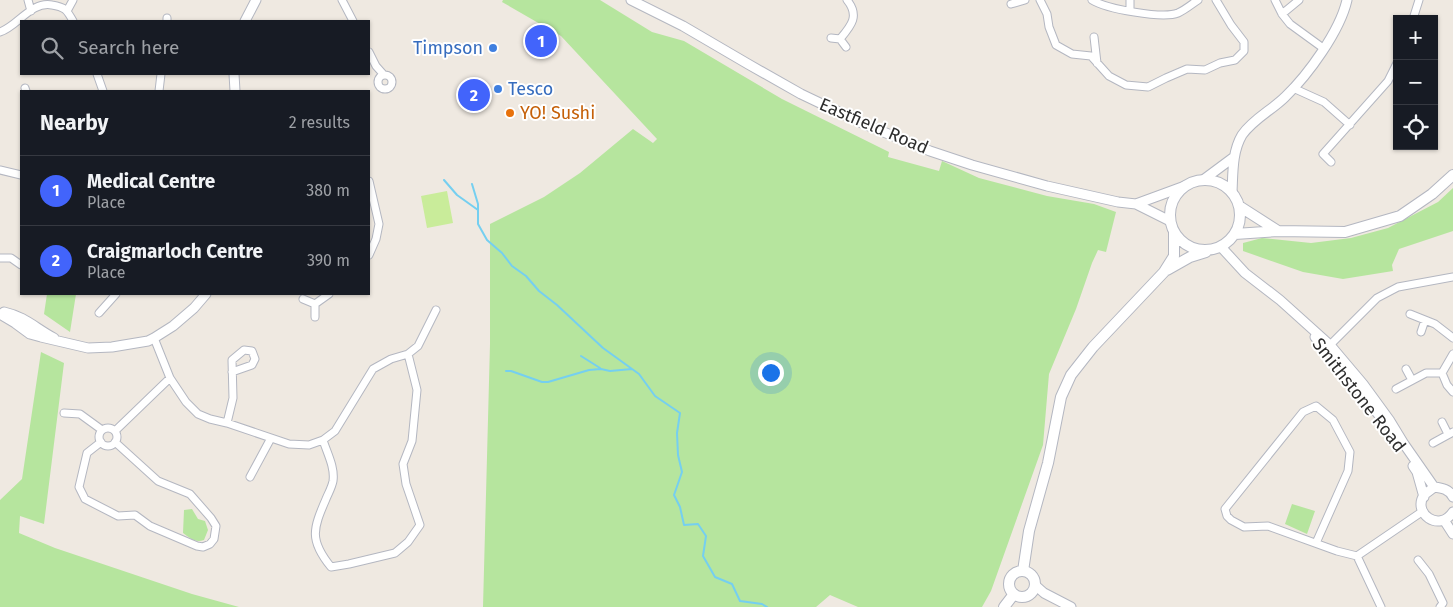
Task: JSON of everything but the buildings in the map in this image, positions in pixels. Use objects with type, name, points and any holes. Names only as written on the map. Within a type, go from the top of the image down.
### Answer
[{"type":"main road","points":[[1235,234],[1278,231],[1345,232],[1400,216],[1432,194],[1453,176]]},
{"type":"main road","points":[[1023,571],[1029,531],[1048,463],[1061,397],[1071,375],[1094,346],[1164,272],[1174,256],[1174,232],[1170,221],[1170,211],[1178,192],[1193,182],[1203,180],[1214,181],[1232,192],[1240,206],[1241,216],[1235,234],[1216,249],[1190,257],[1164,272]]},
{"type":"main road","points":[[1240,206],[1278,231]]},
{"type":"main road","points":[[1174,232],[1185,244],[1194,249],[1216,249]]},
{"type":"main road","points":[[1023,571],[1032,575],[1035,586],[1031,593],[1020,596],[1014,594],[1009,586],[1011,578],[1015,573],[1023,571]]},
{"type":"main road","points":[[1004,607],[1014,594]]},
{"type":"street","points":[[28,0],[31,11]]},
{"type":"street","points":[[67,10],[73,0]]},
{"type":"street","points":[[246,20],[256,0]]},
{"type":"street","points":[[342,0],[352,20]]},
{"type":"street","name":"Eastfield Road","points":[[631,0],[683,26],[801,94],[877,130],[930,151],[1000,174],[1105,199],[1136,204],[1170,221]]},
{"type":"street","points":[[840,40],[854,18],[852,6],[847,0]]},
{"type":"street","points":[[1011,4],[1025,0]]},
{"type":"street","points":[[1040,0],[1047,14],[1049,27],[1056,45],[1072,54],[1091,56],[1109,76],[1126,85],[1148,87],[1187,69],[1205,70],[1235,60],[1244,51],[1244,42],[1216,0]]},
{"type":"street","points":[[1092,0],[1115,9],[1155,14],[1177,14],[1198,0]]},
{"type":"street","points":[[1130,0],[1130,11]]},
{"type":"street","points":[[1276,0],[1282,14],[1290,24],[1323,48]]},
{"type":"street","points":[[1282,14],[1299,0]]},
{"type":"street","points":[[1414,15],[1419,0]]},
{"type":"street","points":[[1232,192],[1234,157],[1242,135],[1285,97],[1306,74],[1337,25],[1347,2]]},
{"type":"street","points":[[0,32],[11,27],[40,5],[46,4],[60,6],[67,10],[72,20]]},
{"type":"street","points":[[1094,37],[1097,63]]},
{"type":"street","points":[[831,38],[840,40],[846,47]]},
{"type":"street","points":[[370,54],[384,76]]},
{"type":"street","points":[[1330,162],[1323,154],[1388,81],[1393,71]]},
{"type":"street","points":[[97,75],[103,90]]},
{"type":"street","points":[[159,90],[161,75]]},
{"type":"street","points":[[234,75],[235,90]]},
{"type":"street","points":[[1293,88],[1324,102],[1350,125]]},
{"type":"street","points":[[1203,180],[1234,157]]},
{"type":"street","points":[[0,170],[20,174]]},
{"type":"street","points":[[370,185],[379,224],[376,239],[370,253]]},
{"type":"street","name":"Eastfield Road","points":[[1136,204],[1185,186]]},
{"type":"street","name":"Smithstone Road","points":[[1216,249],[1280,300],[1330,345],[1363,384],[1390,421],[1434,488]]},
{"type":"street","points":[[0,258],[11,258],[20,264]]},
{"type":"street","points":[[1330,345],[1377,298],[1398,286],[1453,278]]},
{"type":"street","points":[[99,313],[115,295]]},
{"type":"street","points":[[0,313],[30,334],[88,348],[112,348],[148,341],[154,338],[173,326],[194,308],[205,295]]},
{"type":"street","points":[[315,304],[328,295]]},
{"type":"street","points":[[302,299],[315,304]]},
{"type":"street","name":"Smithstone Road","points":[[1280,300],[1316,338],[1388,427],[1417,472],[1424,497],[1423,511]]},
{"type":"street","points":[[315,304],[315,317]]},
{"type":"street","points":[[154,338],[170,378],[186,402],[198,414],[289,444],[309,445],[323,440],[335,431],[373,369],[390,359],[408,354],[418,346],[436,310]]},
{"type":"street","points":[[1410,314],[1434,324],[1453,338]]},
{"type":"street","points":[[1421,332],[1425,320]]},
{"type":"street","points":[[323,440],[333,467],[333,482],[317,519],[315,540],[320,554],[331,567],[394,553],[408,542],[420,525],[406,484],[402,464],[412,441],[417,390],[408,354]]},
{"type":"street","points":[[1442,373],[1453,354]]},
{"type":"street","points":[[1406,369],[1412,380]]},
{"type":"street","points":[[227,423],[233,398],[232,372]]},
{"type":"street","points":[[1396,389],[1426,373],[1442,373]]},
{"type":"street","points":[[1442,373],[1447,385],[1453,392]]},
{"type":"street","points":[[115,431],[170,378]]},
{"type":"street","points":[[1316,543],[1348,471],[1350,452],[1333,420],[1316,406],[1302,412],[1225,510],[1230,520],[1244,527],[1268,526],[1337,551],[1358,556],[1423,511],[1427,517],[1434,521],[1444,520],[1453,512]]},
{"type":"street","points":[[64,413],[80,414],[102,430]]},
{"type":"street","points":[[1433,443],[1451,433],[1442,422]]},
{"type":"street","points":[[108,428],[115,431],[117,438],[115,442],[110,445],[105,445],[101,442],[99,437],[102,430],[108,428]]},
{"type":"street","points":[[250,477],[271,438]]},
{"type":"street","points":[[101,442],[87,453],[78,487],[86,499],[118,516],[135,515],[150,526],[197,546],[203,547],[210,544],[214,539],[216,526],[212,518],[190,494],[158,481],[115,442]]},
{"type":"street","points":[[1424,497],[1434,488],[1442,488],[1453,495]]},
{"type":"street","points":[[1444,520],[1453,534]]},
{"type":"street","points":[[1358,556],[1381,607]]},
{"type":"street","points":[[1418,560],[1429,574],[1443,603],[1440,607]]},
{"type":"street","points":[[1035,586],[1044,593],[1071,607]]},
{"type":"green space","points":[[503,0],[600,0],[652,32],[684,41],[782,99],[889,152],[888,157],[939,171],[942,161],[979,178],[1047,196],[1094,204],[1116,212],[1106,252],[1098,250],[1049,374],[1043,445],[991,591],[982,607],[858,607],[830,595],[816,607],[483,607],[490,344],[490,224],[544,197],[580,173],[633,129],[653,143],[657,139],[561,36],[502,2]]},
{"type":"green space","points":[[1453,188],[1453,231],[1399,249],[1392,265],[1393,271],[1343,279],[1303,272],[1243,251],[1243,243],[1262,238],[1311,243],[1351,238],[1388,228],[1438,202]]},
{"type":"green space","points":[[447,191],[453,223],[427,228],[421,196]]},
{"type":"green space","points":[[47,295],[76,295],[70,332],[44,314]]},
{"type":"green space","points":[[41,352],[64,363],[44,524],[20,516],[19,533],[55,548],[192,594],[239,607],[0,607],[0,500],[22,479]]},
{"type":"green space","points":[[1292,504],[1315,511],[1307,534],[1285,524]]},
{"type":"green space","points":[[192,509],[198,519],[205,521],[208,530],[204,540],[201,541],[190,538],[183,533],[184,510]]},
{"type":"waterway","points":[[444,180],[457,195],[478,210]]},
{"type":"waterway","points":[[472,184],[478,204],[478,224],[487,240],[502,253],[512,266],[526,276],[539,291],[557,305],[603,348],[639,374],[655,396],[680,413],[677,433],[678,455],[682,472],[674,495],[680,507],[684,525],[698,524],[706,536],[703,556],[715,577],[732,584],[740,601],[762,604],[767,607]]},
{"type":"waterway","points":[[581,356],[600,368]]},
{"type":"waterway","points":[[506,371],[542,382],[548,382],[589,370],[632,369]]},
{"type":"place","name":"Medical Centre","points":[[541,41]]},
{"type":"place","name":"Timpson","points":[[493,48]]},
{"type":"place","name":"Tesco","points":[[498,89]]},
{"type":"place","name":"Craigmarloch Centre","points":[[474,95]]},
{"type":"place","name":"YO! Sushi","points":[[510,113]]}]
